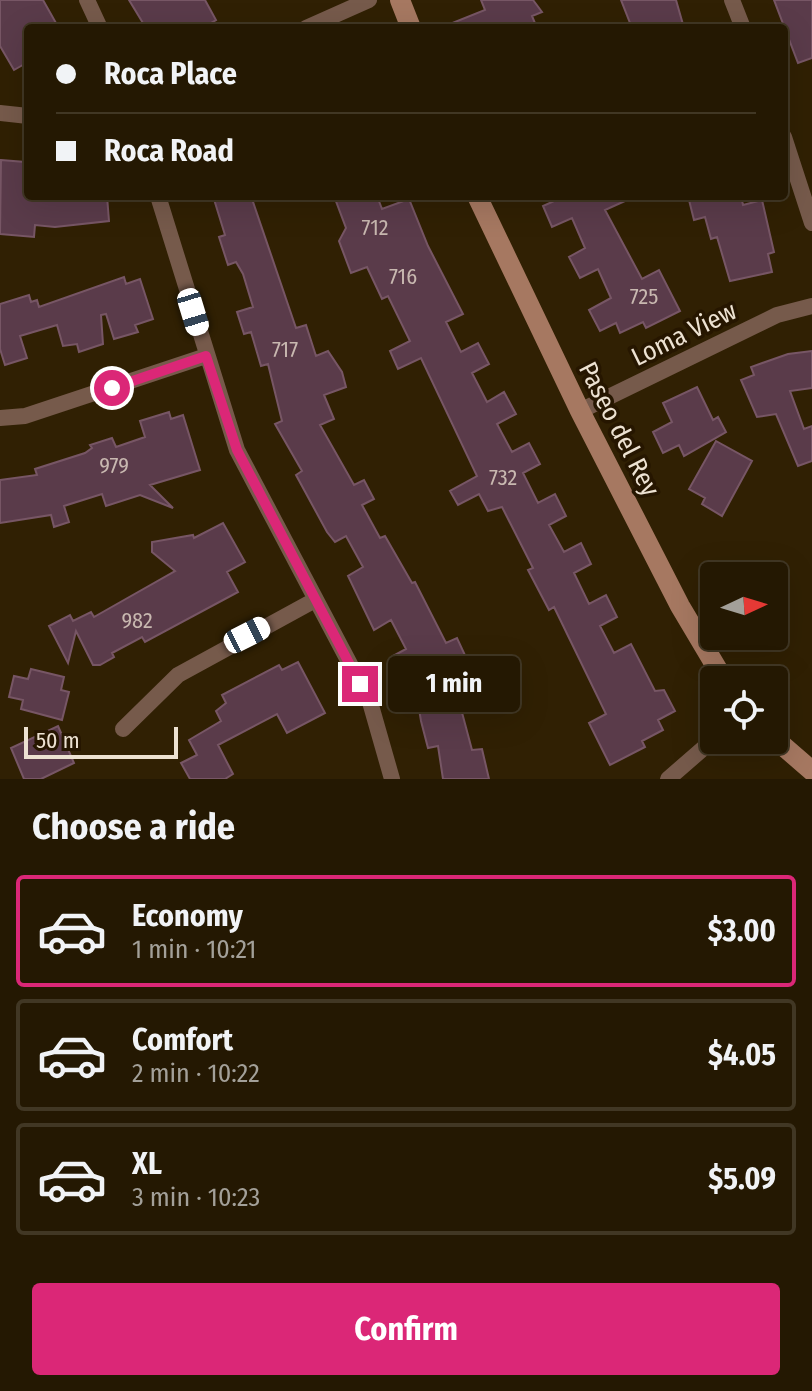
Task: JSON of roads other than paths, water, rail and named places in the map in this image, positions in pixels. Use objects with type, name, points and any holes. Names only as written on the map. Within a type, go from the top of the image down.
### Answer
[{"type":"main road","points":[[400,0],[409,24]]},
{"type":"main road","name":"Paseo del Rey","points":[[479,200],[580,411],[680,606],[716,666]]},
{"type":"main road","points":[[788,750],[812,771]]},
{"type":"street","points":[[87,0],[98,24]]},
{"type":"street","points":[[315,24],[369,0]]},
{"type":"street","points":[[732,0],[741,24]]},
{"type":"street","points":[[0,113],[24,116]]},
{"type":"street","points":[[788,149],[812,223]]},
{"type":"street","points":[[159,200],[237,450],[370,702],[392,779]]},
{"type":"street","name":"Loma View","points":[[580,411],[777,315],[812,306]]},
{"type":"street","points":[[0,418],[25,416],[206,356]]},
{"type":"street","points":[[123,729],[178,675],[315,600]]},
{"type":"street","points":[[668,779],[700,751]]}]
